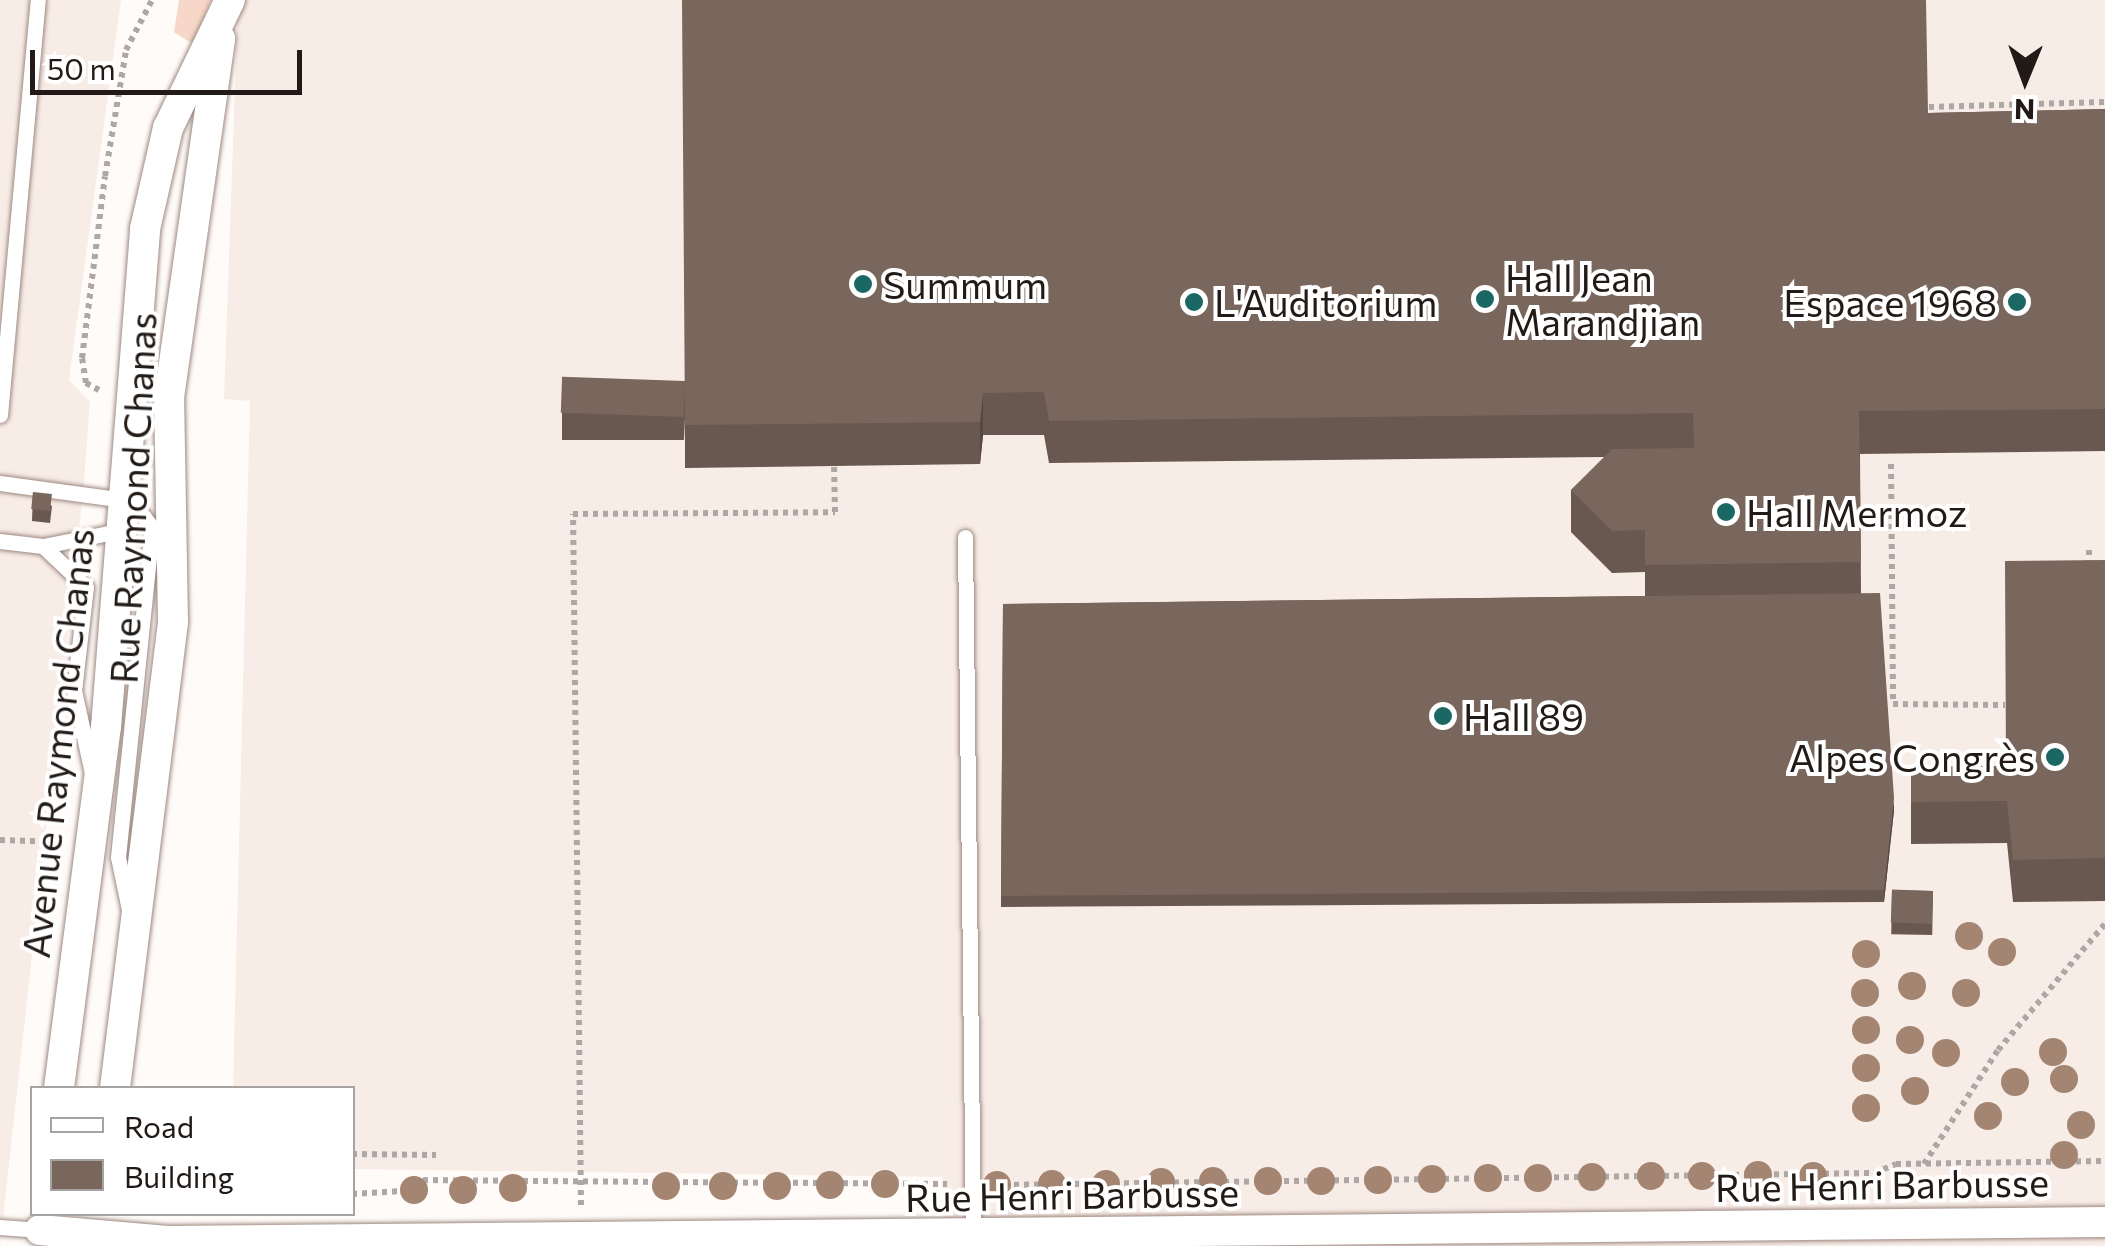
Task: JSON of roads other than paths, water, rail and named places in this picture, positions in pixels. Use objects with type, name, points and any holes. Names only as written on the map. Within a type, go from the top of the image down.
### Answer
[{"type":"street","name":"Rue Raymond Chanas","points":[[120,464],[145,229],[168,128],[227,8]]},
{"type":"street","name":"Rue Raymond Chanas","points":[[115,1086],[173,622],[169,398],[227,8]]},
{"type":"street","name":"Avenue Raymond Chanas","points":[[59,1086],[96,805],[118,592],[120,464]]},
{"type":"street","name":"Rue Henri Barbusse","points":[[40,1230],[972,1234],[2105,1222]]},
{"type":"lane","points":[[0,415],[38,0]]},
{"type":"lane","points":[[0,483],[120,498],[147,516]]},
{"type":"lane","points":[[0,542],[43,546],[119,531],[147,516],[172,486]]},
{"type":"lane","points":[[135,927],[118,857],[152,590],[147,516]]},
{"type":"lane","points":[[965,537],[972,1234]]},
{"type":"lane","points":[[43,546],[86,587],[74,690],[96,805]]},
{"type":"lane","points":[[118,592],[134,555],[149,564],[152,590]]},
{"type":"lane","points":[[0,1227],[40,1230]]},
{"type":"place","name":"Summum","points":[[863,284]]},
{"type":"place","name":"Hall Jean Marandjian","points":[[1485,299]]},
{"type":"place","name":"L'Auditorium","points":[[1194,302]]},
{"type":"place","name":"Espace 1968","points":[[2017,302]]},
{"type":"place","name":"Hall Mermoz","points":[[1726,512]]},
{"type":"place","name":"Hall 89","points":[[1443,716]]},
{"type":"place","name":"Alpes Congrès","points":[[2055,757]]}]
